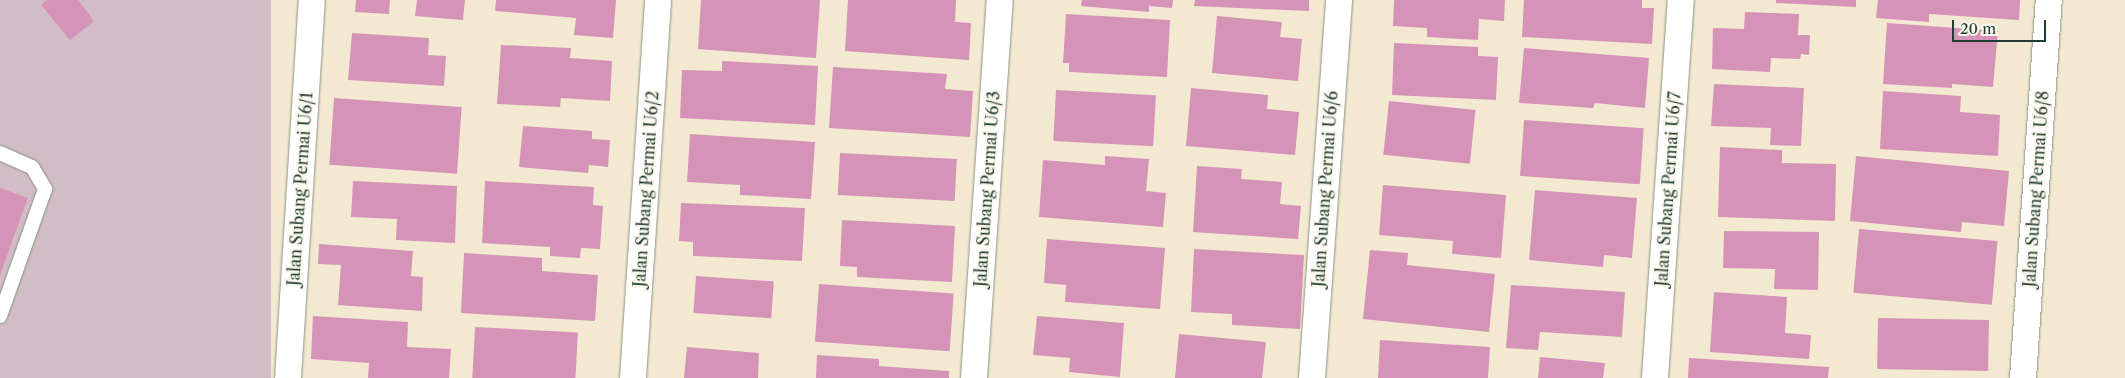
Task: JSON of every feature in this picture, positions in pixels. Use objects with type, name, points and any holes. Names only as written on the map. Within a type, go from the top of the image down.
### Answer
[{"type":"street","name":"Jalan Subang Permai U6/1","points":[[288,378],[312,0]]},
{"type":"street","name":"Jalan Subang Permai U6/2","points":[[633,378],[658,0]]},
{"type":"street","name":"Jalan Subang Permai U6/3","points":[[974,378],[1000,0]]},
{"type":"street","name":"Jalan Subang Permai U6/6","points":[[1312,378],[1339,0]]},
{"type":"street","name":"Jalan Subang Permai U6/7","points":[[1655,378],[1681,0]]},
{"type":"street","name":"Jalan Subang Permai U6/8","points":[[2023,378],[2049,0]]},
{"type":"lane","points":[[0,153],[32,166],[45,189],[0,316]]},
{"type":"shaded area","points":[[0,0],[271,0],[271,378],[0,378]]},
{"type":"building","points":[[47,0],[78,0],[94,21],[70,40],[41,5]]},
{"type":"building","points":[[356,0],[390,0],[389,14],[355,12]]},
{"type":"building","points":[[417,0],[465,0],[463,20],[415,16]]},
{"type":"building","points":[[496,0],[616,0],[613,38],[574,35],[576,18],[495,11]]},
{"type":"building","points":[[701,0],[820,0],[816,58],[698,49]]},
{"type":"building","points":[[848,0],[956,0],[955,22],[971,23],[969,60],[845,51]]},
{"type":"building","points":[[1082,0],[1173,0],[1172,8],[1149,6],[1149,12],[1081,6]]},
{"type":"building","points":[[1195,0],[1309,0],[1309,11],[1194,6]]},
{"type":"building","points":[[1394,0],[1505,0],[1504,21],[1479,19],[1478,40],[1427,37],[1427,28],[1393,26]]},
{"type":"building","points":[[1524,0],[1642,0],[1642,8],[1654,8],[1652,44],[1522,37]]},
{"type":"building","points":[[1776,0],[1856,0],[1856,7],[1776,3]]},
{"type":"building","points":[[1878,0],[2020,0],[2019,20],[1929,14],[1929,22],[1876,18]]},
{"type":"building","points":[[1745,12],[1799,14],[1798,35],[1810,35],[1809,55],[1801,54],[1800,59],[1771,58],[1770,72],[1712,69],[1713,28],[1744,29]]},
{"type":"building","points":[[1066,14],[1170,20],[1167,77],[1069,72],[1069,63],[1063,63]]},
{"type":"building","points":[[1217,16],[1282,22],[1280,37],[1302,39],[1298,81],[1212,73]]},
{"type":"building","points":[[1887,23],[1998,31],[1993,87],[1952,84],[1952,88],[1883,84]]},
{"type":"building","points":[[352,33],[429,38],[428,55],[446,56],[444,86],[348,80]]},
{"type":"building","points":[[1394,43],[1478,47],[1478,56],[1498,57],[1496,100],[1392,95]]},
{"type":"building","points":[[501,45],[571,48],[570,58],[612,61],[610,101],[561,98],[560,107],[497,104]]},
{"type":"building","points":[[1524,48],[1649,58],[1645,108],[1595,103],[1593,108],[1519,103]]},
{"type":"building","points":[[722,61],[818,66],[815,125],[680,118],[682,70],[722,71]]},
{"type":"building","points":[[833,67],[947,74],[945,89],[973,91],[970,137],[829,128]]},
{"type":"building","points":[[1714,84],[1804,88],[1801,146],[1770,145],[1771,128],[1711,126]]},
{"type":"building","points":[[1191,88],[1268,95],[1267,109],[1299,112],[1295,155],[1186,146]]},
{"type":"building","points":[[1056,90],[1156,95],[1153,146],[1053,141]]},
{"type":"building","points":[[1883,91],[1961,96],[1960,112],[2000,115],[1998,156],[1880,149]]},
{"type":"building","points":[[334,98],[462,107],[457,174],[329,165]]},
{"type":"building","points":[[1389,101],[1476,110],[1470,164],[1383,155]]},
{"type":"building","points":[[1524,120],[1644,128],[1640,184],[1520,176]]},
{"type":"building","points":[[523,126],[592,131],[592,139],[610,140],[608,167],[589,165],[588,173],[519,167]]},
{"type":"building","points":[[690,134],[815,142],[811,199],[740,195],[740,185],[687,182]]},
{"type":"building","points":[[1720,147],[1782,150],[1782,163],[1836,164],[1835,221],[1718,217]]},
{"type":"building","points":[[840,153],[957,159],[955,201],[838,195]]},
{"type":"building","points":[[1105,156],[1149,159],[1146,191],[1166,193],[1163,227],[1039,217],[1043,160],[1105,165]]},
{"type":"building","points":[[1856,156],[2009,171],[2004,226],[1962,222],[1961,232],[1850,221]]},
{"type":"building","points":[[1197,166],[1242,169],[1241,179],[1282,182],[1280,204],[1301,206],[1298,239],[1193,232]]},
{"type":"building","points":[[353,181],[457,186],[455,243],[396,240],[397,219],[351,217]]},
{"type":"building","points":[[485,181],[594,187],[593,205],[603,206],[600,249],[581,248],[580,258],[550,256],[550,247],[482,243]]},
{"type":"building","points":[[1383,185],[1506,195],[1501,258],[1452,254],[1453,241],[1379,235]]},
{"type":"building","points":[[0,188],[28,198],[0,275]]},
{"type":"building","points":[[1535,190],[1637,198],[1632,258],[1604,255],[1603,267],[1529,260]]},
{"type":"building","points":[[681,203],[805,208],[802,261],[693,256],[693,242],[679,241]]},
{"type":"building","points":[[842,220],[955,226],[952,282],[857,277],[857,267],[840,266]]},
{"type":"building","points":[[1859,229],[1997,241],[1992,305],[1853,293]]},
{"type":"building","points":[[1724,231],[1819,232],[1818,290],[1774,289],[1775,269],[1723,268]]},
{"type":"building","points":[[1047,239],[1165,248],[1160,309],[1065,302],[1066,285],[1044,283]]},
{"type":"building","points":[[319,244],[413,251],[411,276],[423,277],[422,311],[338,305],[341,265],[318,264]]},
{"type":"building","points":[[1194,249],[1304,255],[1300,329],[1232,325],[1232,314],[1191,312]]},
{"type":"building","points":[[1370,250],[1408,253],[1407,265],[1495,274],[1489,332],[1363,319]]},
{"type":"building","points":[[464,253],[542,258],[542,271],[598,275],[595,321],[461,313]]},
{"type":"building","points":[[696,276],[774,281],[771,318],[693,313]]},
{"type":"building","points":[[819,284],[954,293],[950,351],[815,342]]},
{"type":"building","points":[[1511,285],[1625,292],[1622,337],[1540,332],[1538,350],[1506,348]]},
{"type":"building","points":[[1714,292],[1787,297],[1785,333],[1811,335],[1809,359],[1710,352]]},
{"type":"building","points":[[313,316],[408,322],[407,347],[451,349],[449,378],[368,378],[369,363],[311,359]]},
{"type":"building","points":[[1037,316],[1124,323],[1120,377],[1069,372],[1070,358],[1033,355]]},
{"type":"building","points":[[1878,318],[1989,320],[1988,371],[1877,369]]},
{"type":"building","points":[[475,327],[578,332],[575,378],[472,378]]},
{"type":"building","points":[[1179,334],[1266,342],[1262,378],[1175,378]]},
{"type":"building","points":[[1380,340],[1490,347],[1488,378],[1378,378]]},
{"type":"building","points":[[687,347],[759,353],[758,378],[684,378]]},
{"type":"building","points":[[817,355],[879,359],[879,366],[949,371],[949,378],[816,378]]},
{"type":"building","points":[[1540,357],[1605,363],[1603,378],[1538,378]]},
{"type":"building","points":[[1689,358],[1829,367],[1828,378],[1688,378]]}]
